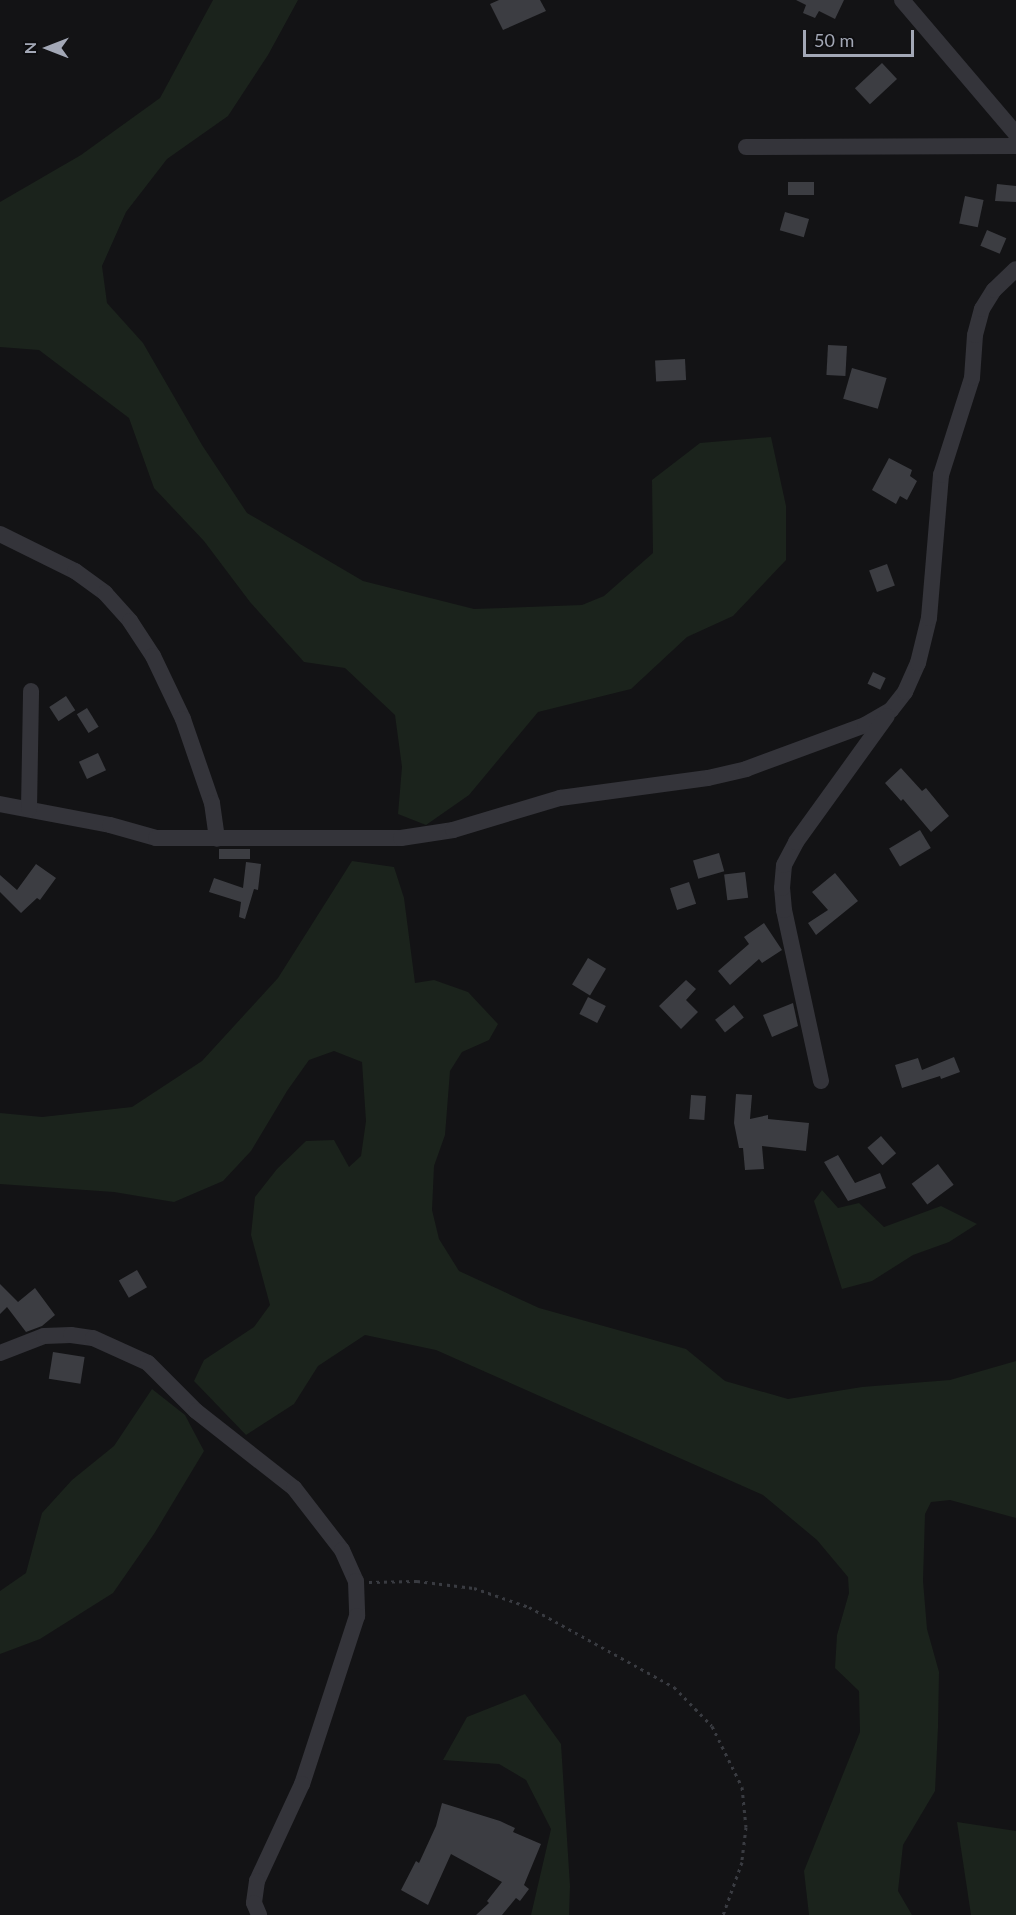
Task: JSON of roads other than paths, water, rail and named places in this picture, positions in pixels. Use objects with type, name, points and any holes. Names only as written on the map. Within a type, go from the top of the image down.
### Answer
[{"type":"street","points":[[903,0],[1016,134]]},
{"type":"street","points":[[746,147],[1016,146]]},
{"type":"street","points":[[821,1081],[784,910],[782,888],[784,865],[796,842],[905,692],[918,663],[929,618],[940,475],[972,378],[975,335],[982,309],[994,291],[1016,269]]},
{"type":"street","points":[[0,534],[75,571],[105,593],[130,621],[153,656],[183,719],[212,803],[217,839]]},
{"type":"street","points":[[29,809],[31,691]]},
{"type":"street","points":[[0,804],[110,825],[156,838],[401,838],[453,830],[560,798],[681,783],[746,768],[837,737],[891,710]]},
{"type":"street","points":[[0,1353],[44,1336],[71,1335],[93,1338],[148,1364],[196,1411],[294,1488],[342,1550],[356,1581],[357,1616],[302,1784],[257,1881],[254,1903],[259,1915]]}]
